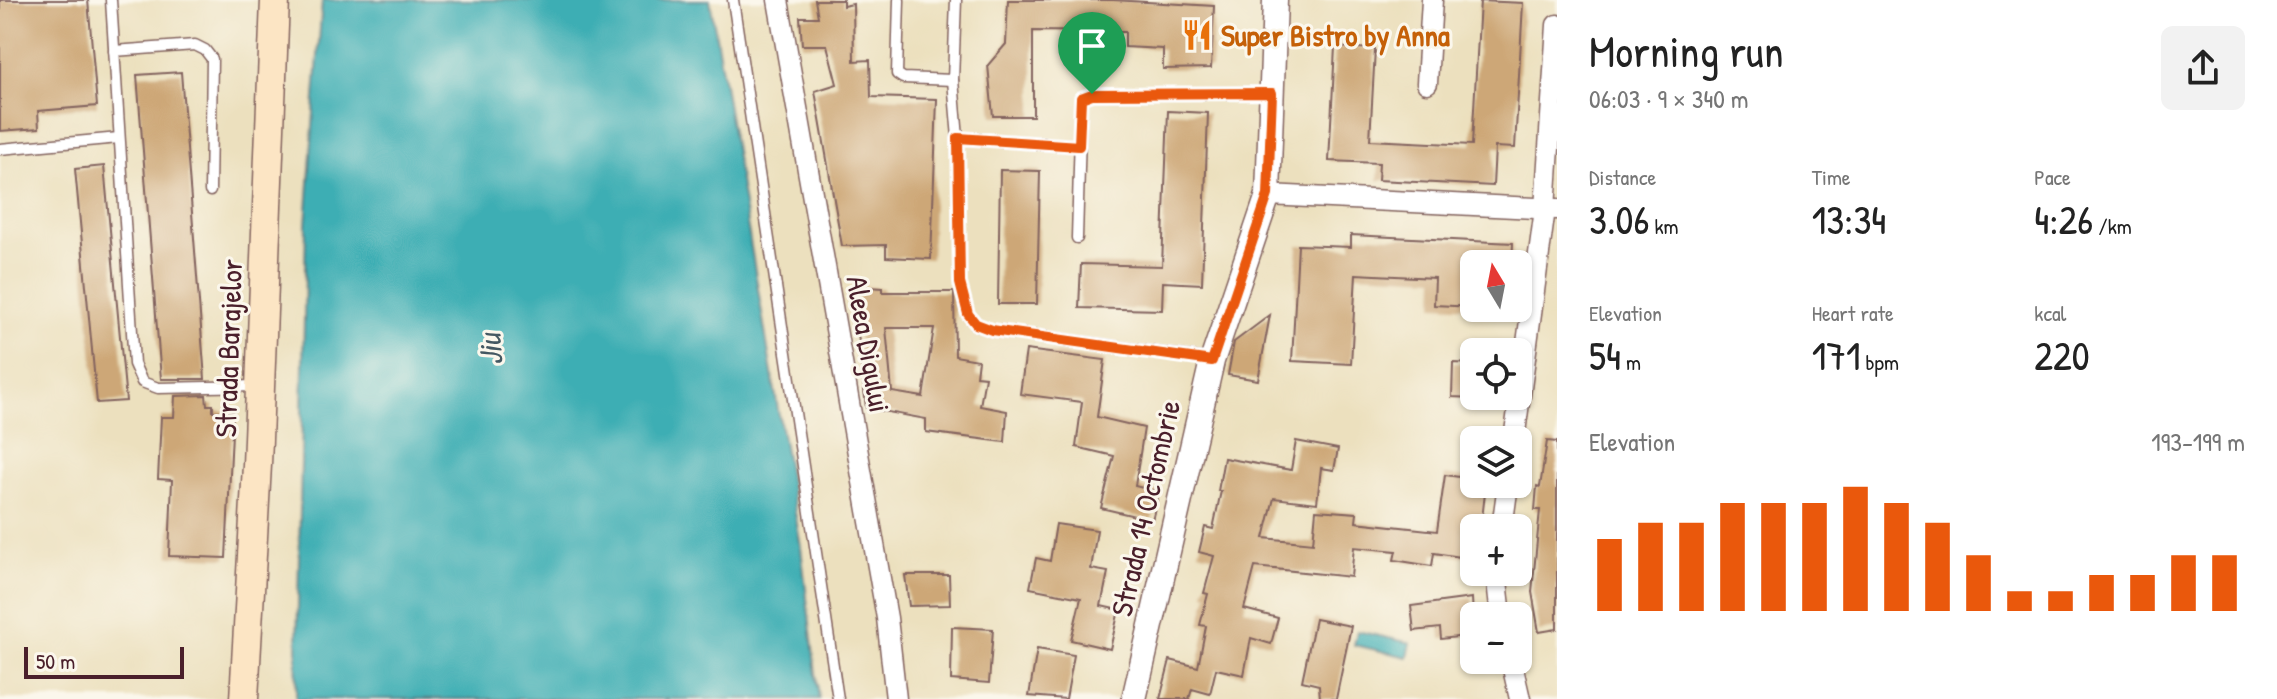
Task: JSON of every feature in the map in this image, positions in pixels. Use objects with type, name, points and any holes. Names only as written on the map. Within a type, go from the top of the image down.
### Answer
[{"type":"main road","name":"Strada Barajelor","points":[[244,699],[275,0]]},
{"type":"street","name":"Aleea Digului","points":[[778,0],[884,603],[896,699]]},
{"type":"street","name":"Strada 14 Octombrie","points":[[1134,699],[1212,361],[1268,195],[1275,0]]},
{"type":"street","points":[[1427,83],[1432,0]]},
{"type":"street","points":[[1516,426],[1551,209],[1557,25]]},
{"type":"street","points":[[1268,195],[1551,209]]},
{"type":"street","points":[[1514,674],[1520,699]]},
{"type":"lane","points":[[111,0],[134,364],[142,382],[158,388],[260,386]]},
{"type":"lane","points":[[733,0],[838,699]]},
{"type":"lane","points":[[899,0],[897,74],[903,78],[953,80]]},
{"type":"lane","points":[[956,0],[953,80],[958,138],[960,283],[968,314],[976,324],[1006,332],[1212,361]]},
{"type":"lane","points":[[114,51],[195,45],[205,50],[212,59],[210,191]]},
{"type":"lane","points":[[1077,238],[1081,98],[1092,94],[1272,93]]},
{"type":"lane","points":[[0,149],[119,138]]},
{"type":"lane","points":[[958,138],[1079,146]]},
{"type":"water","name":"Jiu","points":[[322,0],[710,0],[801,548],[819,699],[296,699],[306,225]]},
{"type":"water","points":[[1357,631],[1411,643],[1408,657],[1354,645]]},
{"type":"building","points":[[0,0],[88,0],[97,106],[38,111],[39,128],[0,131]]},
{"type":"building","points":[[815,0],[843,0],[843,6],[853,4],[854,61],[870,60],[871,97],[937,99],[931,259],[886,257],[886,245],[842,246],[815,91],[837,84],[827,45],[802,45],[800,17],[818,17]]},
{"type":"building","points":[[1008,0],[1113,0],[1214,6],[1211,68],[1163,69],[1163,49],[1125,47],[1125,32],[1033,31],[1033,116],[993,116],[988,65],[1006,44]]},
{"type":"building","points":[[1480,1],[1523,3],[1515,148],[1495,147],[1493,186],[1378,180],[1379,163],[1329,161],[1335,47],[1375,49],[1370,140],[1472,145]]},
{"type":"building","points":[[181,72],[205,379],[161,379],[137,75]]},
{"type":"building","points":[[1168,111],[1208,113],[1202,284],[1163,282],[1162,310],[1079,308],[1081,264],[1162,266]]},
{"type":"building","points":[[104,166],[126,401],[97,403],[75,169]]},
{"type":"building","points":[[1000,170],[1040,171],[1037,304],[998,304]]},
{"type":"building","points":[[1351,235],[1513,243],[1513,250],[1460,250],[1460,306],[1434,305],[1435,278],[1356,274],[1351,364],[1292,361],[1298,245],[1351,247]]},
{"type":"building","points":[[853,286],[883,288],[883,292],[954,292],[955,356],[978,360],[976,376],[985,377],[980,406],[1007,411],[1005,442],[926,432],[926,419],[866,408]],"holes":[[[886,328],[934,328],[923,397],[892,392]]]},
{"type":"building","points":[[1270,315],[1258,380],[1228,375],[1234,342]]},
{"type":"building","points":[[1026,350],[1105,360],[1097,417],[1144,428],[1135,486],[1159,492],[1152,520],[1101,508],[1114,456],[1076,447],[1082,402],[1020,394]]},
{"type":"building","points":[[1453,363],[1460,363],[1460,397],[1452,397]]},
{"type":"building","points":[[206,395],[207,405],[213,405],[213,411],[233,412],[226,558],[169,556],[172,480],[158,479],[161,417],[174,417],[175,396]]},
{"type":"building","points":[[1296,441],[1338,449],[1334,470],[1321,468],[1317,503],[1274,498],[1264,538],[1313,543],[1316,510],[1357,513],[1356,522],[1437,531],[1445,475],[1460,477],[1460,498],[1484,498],[1483,514],[1460,514],[1460,557],[1434,553],[1432,566],[1394,560],[1396,551],[1354,547],[1351,577],[1255,567],[1244,609],[1278,618],[1271,644],[1251,638],[1244,675],[1216,669],[1210,694],[1192,689],[1189,699],[1160,699],[1170,660],[1198,667],[1206,626],[1200,625],[1208,594],[1204,593],[1214,556],[1199,552],[1205,527],[1213,529],[1224,458],[1291,470]]},
{"type":"building","points":[[1547,441],[1557,442],[1557,629],[1539,632],[1532,592],[1540,510],[1535,510]]},
{"type":"building","points":[[1056,524],[1097,530],[1091,569],[1108,572],[1101,606],[1119,610],[1110,649],[1071,640],[1081,598],[1030,588],[1036,558],[1050,561]]},
{"type":"building","points":[[905,575],[949,575],[950,605],[909,606]]},
{"type":"building","points":[[1472,598],[1472,602],[1460,602],[1460,637],[1441,639],[1440,628],[1414,631],[1411,606]]},
{"type":"building","points":[[1315,619],[1351,626],[1336,699],[1320,699],[1319,685],[1302,681]]},
{"type":"building","points":[[952,627],[993,629],[989,683],[951,680]]},
{"type":"building","points":[[1037,649],[1074,655],[1066,699],[1029,696]]},
{"type":"place","name":"Super Bistro by Anna","points":[[1197,35]]},
{"type":"route","points":[[1272,93],[1268,195],[1212,361],[992,330],[976,324],[968,314],[960,283],[958,138],[1079,146],[1081,98],[1092,94],[1272,93]]}]
